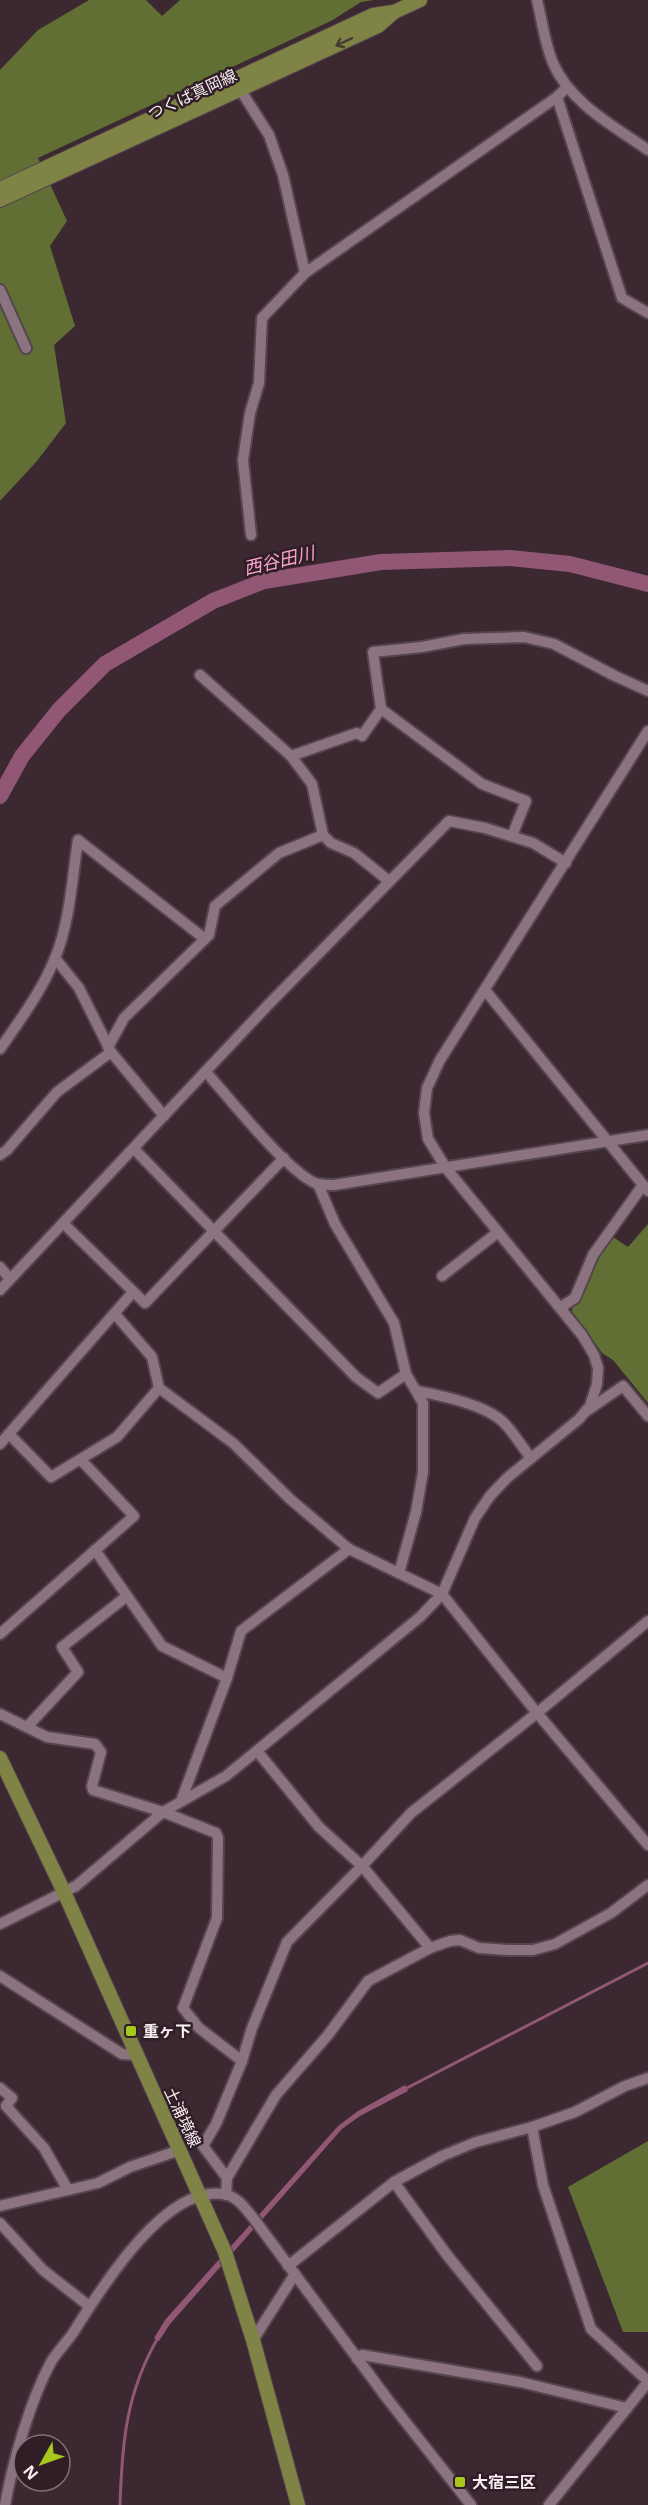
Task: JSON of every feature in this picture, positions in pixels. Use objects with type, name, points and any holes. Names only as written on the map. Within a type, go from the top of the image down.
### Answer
[{"type":"main road","name":"つくば真岡線","points":[[0,200],[237,85],[373,15],[394,12],[420,0]]},
{"type":"main road","name":"つくば真岡線","points":[[0,189],[237,85]]},
{"type":"main road","name":"土浦境線","points":[[0,1758],[64,1892],[136,2055],[202,2196],[225,2252],[298,2505]]},
{"type":"street","points":[[537,0],[552,61],[567,87],[598,115],[648,150]]},
{"type":"street","points":[[237,85],[269,135],[283,175],[305,273]]},
{"type":"street","points":[[251,535],[243,460],[250,412],[259,383],[262,318],[305,273],[557,97],[567,87]]},
{"type":"street","points":[[557,97],[622,298],[648,313]]},
{"type":"street","points":[[0,290],[26,348]]},
{"type":"street","points":[[291,756],[357,733],[362,736],[381,709],[373,652],[422,647],[464,639],[524,637],[547,642],[648,691]]},
{"type":"street","points":[[200,675],[291,756],[312,784],[323,835],[331,843],[354,853],[389,881]]},
{"type":"street","points":[[381,709],[482,784],[526,801],[512,836]]},
{"type":"street","points":[[586,1412],[594,1398],[598,1368],[590,1346],[561,1307],[446,1168],[428,1139],[423,1113],[427,1088],[440,1060],[648,731]]},
{"type":"street","points":[[0,1290],[206,1072],[449,821],[485,828],[533,843],[566,863]]},
{"type":"street","points":[[0,1155],[7,1150],[57,1092],[110,1050],[124,1018],[208,935],[215,906],[279,854],[323,835]]},
{"type":"street","points":[[0,1050],[39,991],[55,958],[63,934],[78,840],[205,939]]},
{"type":"street","points":[[55,958],[79,988],[110,1050],[164,1116]]},
{"type":"street","points":[[485,990],[646,1188],[593,1255],[575,1298],[561,1307]]},
{"type":"street","points":[[206,1072],[284,1158],[307,1178],[318,1184],[334,1185],[648,1134]]},
{"type":"street","points":[[134,1149],[356,1377],[378,1393],[406,1374]]},
{"type":"street","points":[[64,1224],[145,1303],[284,1158]]},
{"type":"street","points":[[318,1184],[335,1224],[394,1323],[406,1374],[423,1403],[423,1472],[416,1512],[399,1573]]},
{"type":"street","points":[[442,1276],[498,1232]]},
{"type":"street","points":[[0,1267],[10,1279]]},
{"type":"street","points":[[0,1444],[133,1292]]},
{"type":"street","points":[[115,1314],[152,1357],[159,1388],[233,1443],[290,1499],[349,1549],[442,1594],[537,1713],[648,1845]]},
{"type":"street","points":[[0,1924],[64,1892],[93,1873],[163,1812],[226,1776],[420,1617],[442,1594],[475,1518],[495,1491],[586,1412],[623,1386],[648,1416]]},
{"type":"street","points":[[9,1434],[51,1477],[117,1437],[159,1388]]},
{"type":"street","points":[[417,1391],[480,1409],[501,1420],[531,1458]]},
{"type":"street","points":[[0,1634],[134,1516],[81,1460]]},
{"type":"street","points":[[181,1801],[227,1678],[241,1631],[349,1549]]},
{"type":"street","points":[[96,1550],[162,1646],[227,1678]]},
{"type":"street","points":[[27,1727],[78,1672],[62,1647],[127,1596]]},
{"type":"street","points":[[227,2178],[203,2146],[216,2124],[242,2061],[252,2028],[287,1942],[411,1813],[648,1621]]},
{"type":"street","points":[[0,1714],[47,1737],[95,1744],[101,1752],[92,1786],[93,1790],[212,1830],[218,1838],[218,1918],[183,2008],[199,2028],[242,2061]]},
{"type":"street","points":[[257,1751],[319,1827],[362,1866],[430,1948]]},
{"type":"street","points":[[226,2195],[227,2178],[276,2095],[328,2035],[368,1981],[388,1968],[430,1948],[460,1940],[479,1948],[507,1950],[533,1950],[555,1944],[611,1913],[648,1885]]},
{"type":"street","points":[[0,1976],[122,2054],[136,2055]]},
{"type":"street","points":[[252,2340],[292,2270],[394,2182],[442,2156],[476,2142],[532,2127],[575,2112],[625,2086],[648,2078]]},
{"type":"street","points":[[0,2088],[12,2098],[6,2106],[44,2148],[68,2190]]},
{"type":"street","points":[[532,2127],[543,2185],[591,2329],[648,2382],[549,2505]]},
{"type":"street","points":[[0,2206],[98,2183],[130,2167],[180,2150]]},
{"type":"street","points":[[394,2182],[447,2255],[537,2366]]},
{"type":"street","points":[[5,2505],[15,2462],[39,2389],[51,2362],[89,2306],[148,2230],[186,2200],[202,2196],[226,2195],[242,2205],[357,2359],[471,2505]]},
{"type":"street","points":[[0,2223],[43,2270],[89,2306]]},
{"type":"street","points":[[357,2359],[362,2355],[520,2382],[627,2408]]},
{"type":"green space","points":[[89,0],[146,0],[162,16],[180,0],[374,0],[361,2],[331,21],[38,158],[67,221],[50,246],[75,326],[54,345],[66,423],[37,461],[0,501],[0,70],[38,30]]},
{"type":"green space","points":[[648,1224],[648,1403],[613,1360],[602,1353],[572,1311],[575,1298],[610,1235],[628,1247]]},
{"type":"green space","points":[[648,2141],[648,2332],[623,2332],[568,2187]]},
{"type":"shaded area","points":[[405,2085],[408,2091],[360,2116],[342,2129],[170,2324],[159,2341],[154,2338],[165,2320],[338,2126],[358,2111]]},
{"type":"waterway","name":"西谷田川","points":[[0,796],[22,756],[59,710],[105,664],[213,601],[264,581],[381,562],[510,558],[570,564],[648,584]]},
{"type":"waterway","points":[[403,2090],[648,1963]]},
{"type":"waterway","points":[[120,2505],[122,2460],[128,2418],[139,2377],[159,2336]]},
{"type":"place","name":"重ヶ下","points":[[131,2031]]},
{"type":"place","name":"大宿三区","points":[[460,2482]]}]
